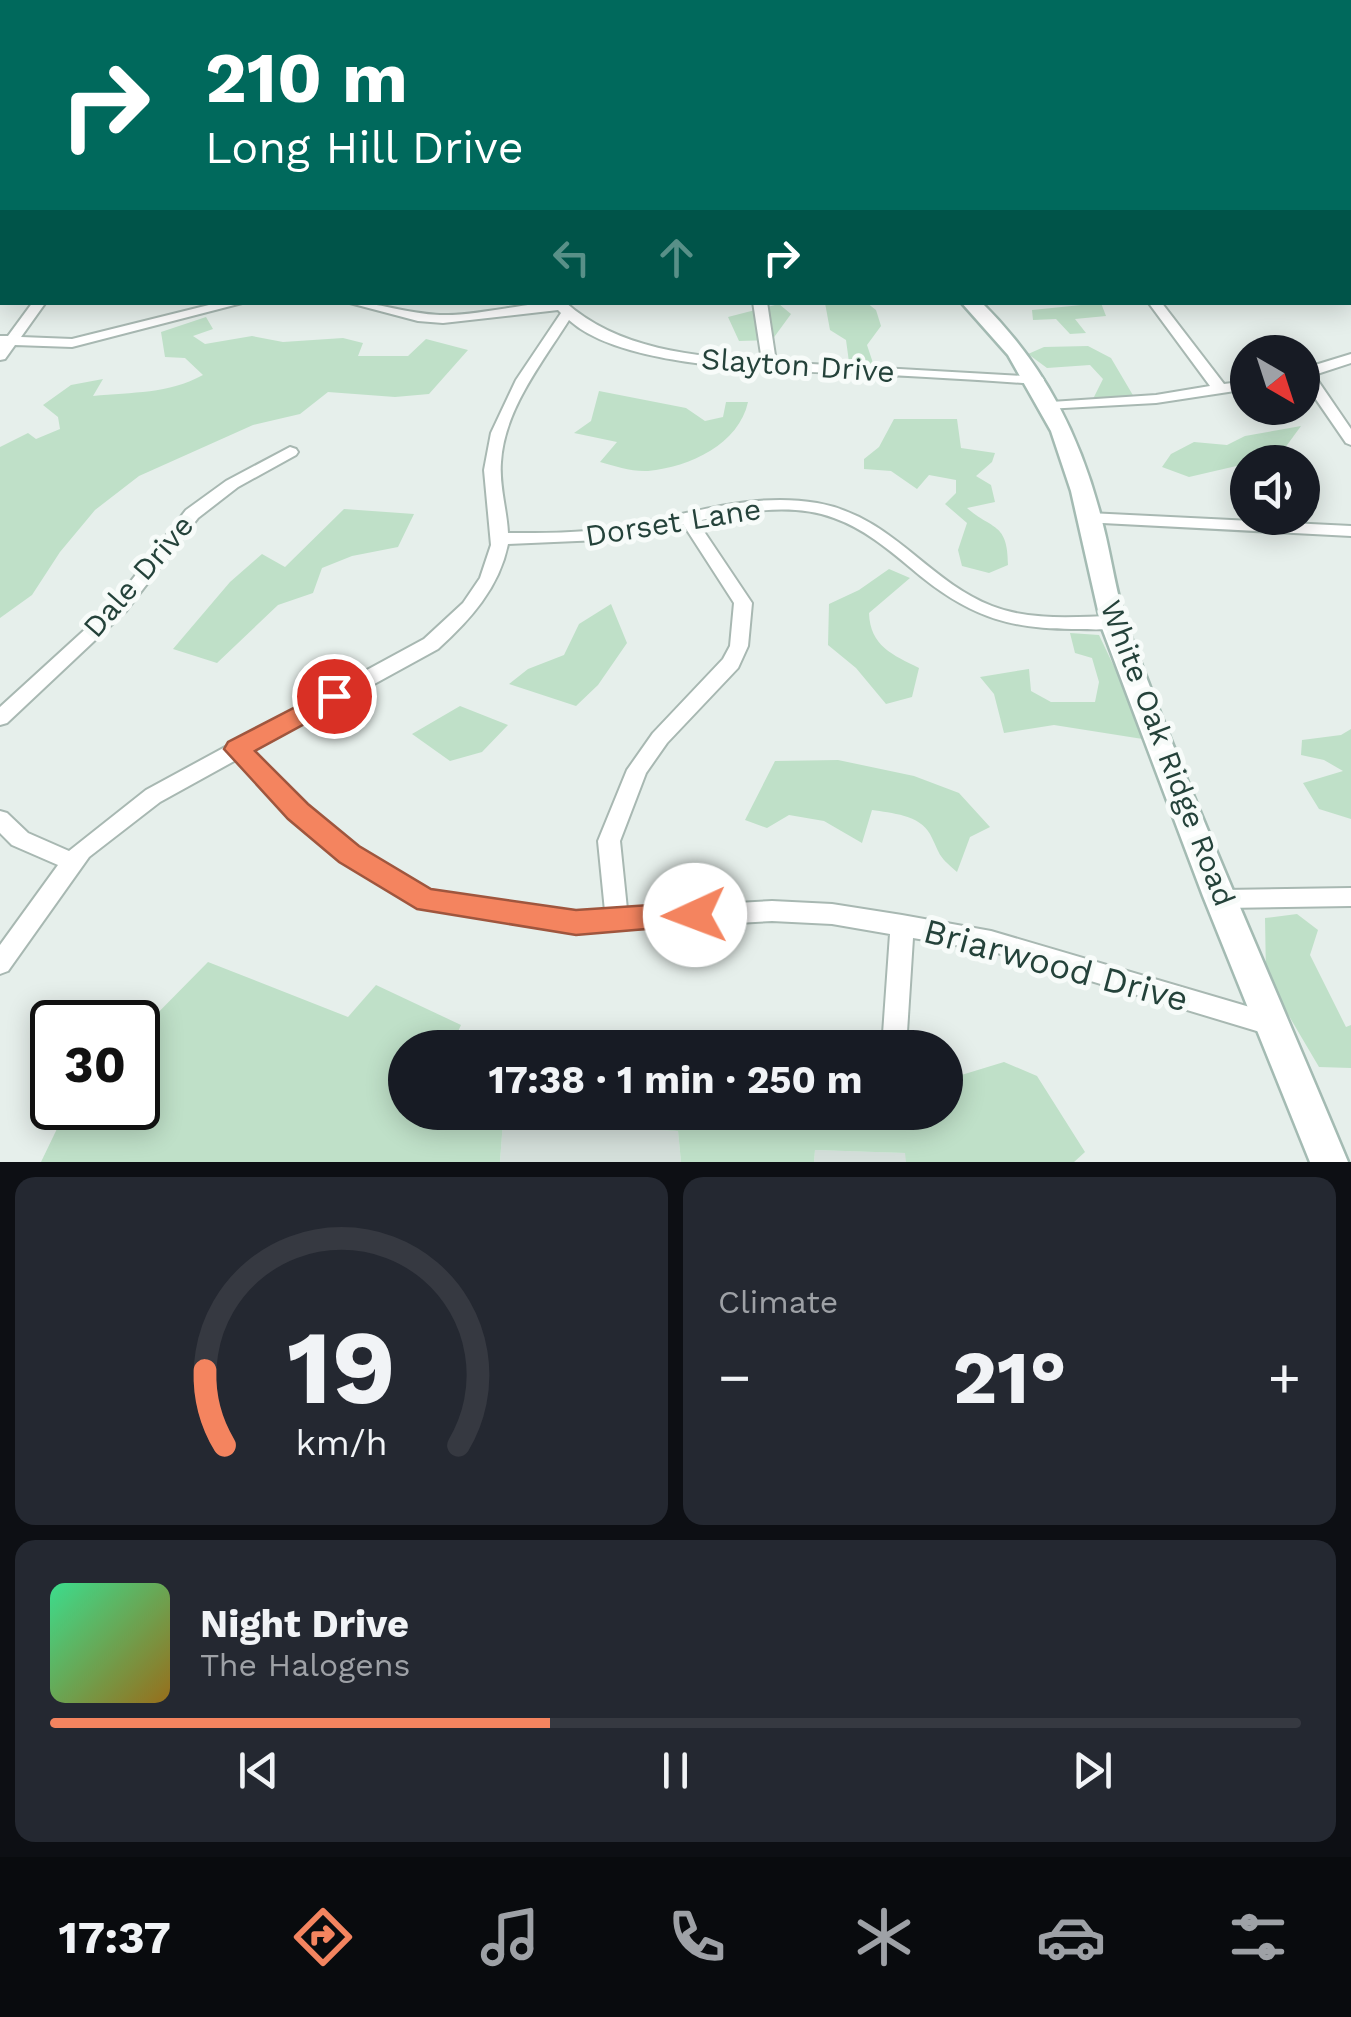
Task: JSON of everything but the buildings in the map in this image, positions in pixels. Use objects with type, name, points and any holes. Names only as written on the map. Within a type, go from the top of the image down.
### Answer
[{"type":"street","points":[[0,356],[6,341],[37,305]]},
{"type":"street","points":[[6,341],[72,343],[228,305]]},
{"type":"street","points":[[365,305],[444,319],[561,308]]},
{"type":"street","points":[[760,305],[770,366]]},
{"type":"street","name":"White Oak Ridge Road","points":[[973,305],[1010,340],[1051,406],[1089,518],[1113,622],[1270,1024],[1329,1162]]},
{"type":"street","points":[[1156,305],[1220,389]]},
{"type":"street","points":[[0,964],[82,851],[153,796],[432,644],[462,614],[491,576],[500,539],[492,476],[494,452],[506,411],[561,308]]},
{"type":"street","name":"Slayton Drive","points":[[561,308],[634,346],[692,360],[1037,380]]},
{"type":"street","points":[[1320,369],[1351,358]]},
{"type":"street","points":[[1051,406],[1156,399],[1230,388]]},
{"type":"street","points":[[1320,396],[1351,440]]},
{"type":"street","name":"Dale Drive","points":[[0,718],[120,606],[200,507],[290,452]]},
{"type":"street","name":"Dorset Lane","points":[[500,539],[608,534],[738,508],[818,508],[876,529],[967,602],[995,614],[1041,623],[1113,622]]},
{"type":"street","points":[[617,918],[609,842],[637,770],[660,738],[731,663],[739,646],[743,602],[688,518]]},
{"type":"street","points":[[1089,518],[1351,531]]},
{"type":"street","name":"Briarwood Drive","points":[[237,749],[298,812],[349,854],[427,900],[576,922],[772,911],[832,914],[992,941],[1270,1024]]},
{"type":"street","points":[[0,818],[20,839],[73,862]]},
{"type":"street","points":[[1224,900],[1351,897]]},
{"type":"street","points":[[895,1030],[902,925]]},
{"type":"shaded area","points":[[502,1130],[660,1130],[678,1131],[681,1162],[500,1162]]},
{"type":"shaded area","points":[[815,1150],[906,1153],[906,1162],[814,1162]]},
{"type":"green space","points":[[775,305],[791,314],[772,340],[739,341],[728,317]]},
{"type":"green space","points":[[825,305],[870,305],[876,310],[881,326],[867,345],[874,366],[849,362],[846,340],[830,330]]},
{"type":"green space","points":[[1102,305],[1106,316],[1075,319],[1086,333],[1070,334],[1056,319],[1033,320],[1032,310]]},
{"type":"green space","points":[[206,317],[213,329],[193,336],[205,344],[252,336],[283,342],[343,338],[363,343],[358,356],[408,356],[426,339],[468,350],[429,394],[395,397],[328,392],[300,414],[253,425],[139,476],[95,510],[60,552],[32,595],[0,618],[0,447],[28,433],[36,439],[60,429],[58,417],[43,405],[71,385],[103,379],[93,396],[136,393],[163,389],[203,375],[185,358],[165,357],[161,332]]},
{"type":"green space","points":[[1088,346],[1111,358],[1134,397],[1092,401],[1103,379],[1090,365],[1047,368],[1028,354],[1044,347]]},
{"type":"green space","points":[[599,391],[686,408],[705,421],[723,417],[726,402],[748,402],[734,430],[710,451],[664,469],[642,471],[600,462],[617,442],[574,433],[591,421]]},
{"type":"green space","points":[[894,419],[957,419],[961,448],[995,453],[992,462],[976,476],[991,485],[995,502],[967,508],[1002,534],[1008,565],[989,573],[962,566],[958,550],[967,523],[945,504],[956,493],[956,480],[929,475],[917,489],[891,471],[864,469],[864,459],[879,447]]},
{"type":"green space","points":[[1301,426],[1287,445],[1230,445],[1230,467],[1189,477],[1162,467],[1171,454],[1194,442],[1227,445],[1245,436]]},
{"type":"green space","points":[[344,509],[414,514],[398,547],[352,556],[322,568],[313,593],[278,605],[217,663],[173,649],[230,582],[262,554],[285,567]]},
{"type":"green space","points":[[889,569],[910,578],[869,613],[870,624],[885,648],[919,668],[912,697],[886,704],[856,668],[828,645],[829,604],[859,590]]},
{"type":"green space","points":[[611,604],[627,643],[598,685],[576,706],[509,684],[528,669],[564,655],[579,624]]},
{"type":"green space","points":[[1070,633],[1099,635],[1149,740],[1054,725],[1004,733],[994,694],[980,677],[1029,669],[1031,691],[1051,702],[1095,702],[1099,682],[1092,658],[1075,653]]},
{"type":"green space","points":[[460,706],[508,725],[482,752],[450,761],[412,734]]},
{"type":"green space","points":[[1351,729],[1351,819],[1319,809],[1303,783],[1343,771],[1324,760],[1301,755],[1302,740],[1341,735]]},
{"type":"green space","points":[[838,760],[914,776],[959,793],[990,827],[970,837],[957,872],[942,858],[925,828],[896,814],[872,810],[862,843],[824,821],[789,815],[767,828],[745,820],[775,761]]},
{"type":"green space","points":[[1297,914],[1318,930],[1310,955],[1346,1027],[1351,1025],[1351,1068],[1319,1067],[1266,977],[1265,918]]},
{"type":"green space","points":[[208,962],[348,1017],[376,985],[461,1025],[459,1030],[388,1030],[388,1130],[502,1130],[500,1162],[41,1162],[56,1130],[160,1130],[160,1011]]},
{"type":"green space","points":[[1004,1062],[1037,1076],[1085,1152],[1074,1162],[906,1162],[905,1153],[815,1150],[814,1162],[681,1162],[678,1131],[660,1130],[963,1130],[963,1075]]},
{"type":"route","points":[[334,696],[237,749],[298,812],[349,854],[395,884],[427,900],[517,916],[576,922],[695,915]]}]
